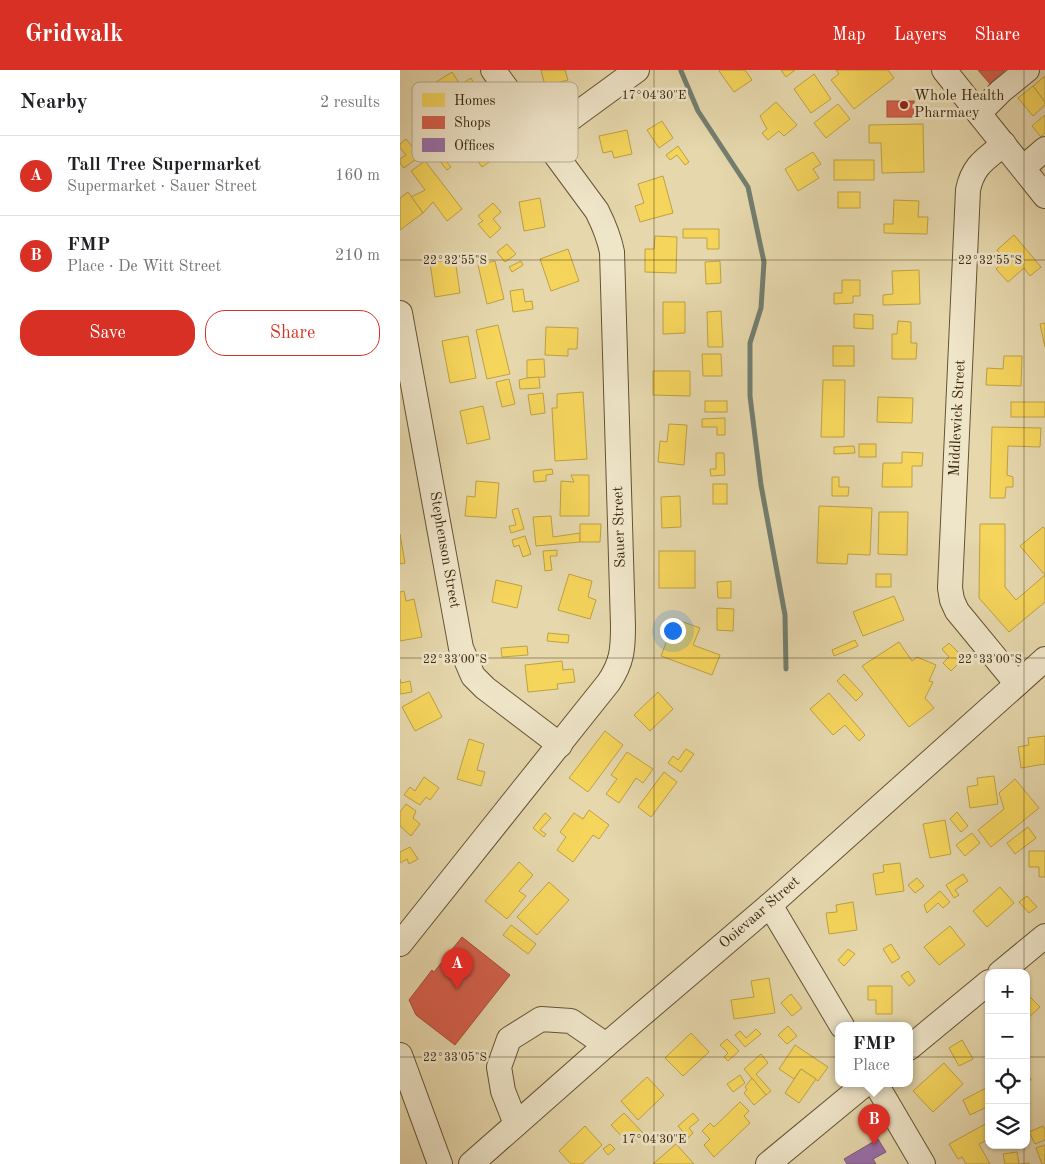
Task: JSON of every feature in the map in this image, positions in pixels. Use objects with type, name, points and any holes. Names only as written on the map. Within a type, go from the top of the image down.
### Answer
[{"type":"street","name":"Sauer Street","points":[[493,70],[502,82]]},
{"type":"street","points":[[578,113],[636,70]]},
{"type":"street","points":[[944,70],[1045,196]]},
{"type":"street","points":[[979,113],[1001,90],[1027,70]]},
{"type":"street","name":"Middlewick Street","points":[[1004,144],[976,167],[970,179],[968,190],[950,588],[952,600],[957,611],[1017,684]]},
{"type":"street","points":[[1023,168],[1045,149]]},
{"type":"street","name":"Sauer Street","points":[[400,944],[610,682],[618,668],[623,643],[612,252],[605,227],[597,211],[561,162]]},
{"type":"street","name":"Stephenson Street","points":[[400,313],[462,648],[467,663],[473,676],[485,688],[560,745]]},
{"type":"street","name":"Ooievaar Street","points":[[471,1164],[606,1045],[770,905],[1045,659]]},
{"type":"street","points":[[770,905],[840,1022]]},
{"type":"street","points":[[1005,969],[1045,936]]},
{"type":"street","points":[[913,1045],[985,985]]},
{"type":"street","points":[[516,1124],[503,1091],[499,1067],[509,1039],[541,1019],[570,1021],[606,1045]]},
{"type":"street","points":[[400,1055],[440,1164]]},
{"type":"street","points":[[768,1164],[861,1087]]},
{"type":"street","points":[[878,1087],[923,1164]]},
{"type":"building: Homes","points":[[541,70],[565,70],[568,80],[544,82]]},
{"type":"building: Homes","points":[[720,70],[745,70],[752,80],[734,92]]},
{"type":"building: Homes","points":[[781,70],[795,70],[786,77]]},
{"type":"building: Homes","points":[[836,70],[888,70],[894,78],[854,109],[831,80],[839,74]]},
{"type":"building: Homes","points":[[452,72],[459,82],[436,82]]},
{"type":"building: Homes","points":[[814,74],[831,99],[811,113],[794,89]]},
{"type":"building: Homes","points":[[1045,76],[1045,102],[1033,86]]},
{"type":"building: Homes","points":[[471,78],[473,82],[465,82]]},
{"type":"building: Homes","points":[[1033,86],[1045,102],[1045,105],[1033,116],[1018,98]]},
{"type":"building: Homes","points":[[776,102],[797,125],[784,136],[779,131],[768,140],[762,133],[767,129],[760,116]]},
{"type":"building: Homes","points":[[838,104],[850,119],[826,138],[814,123]]},
{"type":"building: Homes","points":[[1045,115],[1045,133],[1041,137],[1032,126]]},
{"type":"building: Homes","points":[[662,121],[673,138],[659,148],[647,130]]},
{"type":"building: Homes","points":[[923,124],[924,172],[882,173],[881,143],[869,143],[869,125]]},
{"type":"building: Homes","points":[[627,130],[632,154],[614,158],[612,151],[603,153],[599,136]]},
{"type":"building: Homes","points":[[406,139],[412,146],[412,162],[404,168],[400,163],[400,159],[406,155],[400,148],[400,144]]},
{"type":"building: Homes","points":[[678,146],[689,162],[685,165],[677,155],[670,160],[666,155]]},
{"type":"building: Homes","points":[[813,152],[821,164],[813,169],[819,178],[798,191],[785,169]]},
{"type":"building: Homes","points":[[834,160],[874,160],[874,180],[834,180]]},
{"type":"building: Homes","points":[[426,162],[462,209],[447,221],[433,202],[423,213],[411,197],[425,190],[411,171]]},
{"type":"building: Homes","points":[[440,162],[446,162],[451,167],[447,170]]},
{"type":"building: Homes","points":[[478,162],[489,162],[482,167]]},
{"type":"building: Homes","points":[[663,176],[673,213],[640,222],[635,206],[644,203],[638,184]]},
{"type":"building: Homes","points":[[408,192],[423,213],[400,230],[400,198]]},
{"type":"building: Homes","points":[[838,192],[860,192],[860,208],[838,208]]},
{"type":"building: Homes","points":[[540,198],[545,227],[524,231],[519,202]]},
{"type":"building: Homes","points":[[894,200],[919,201],[918,217],[928,217],[927,234],[884,233],[884,224],[893,224]]},
{"type":"building: Homes","points":[[493,203],[501,212],[493,219],[501,228],[490,238],[478,224],[483,221],[478,216]]},
{"type":"building: Homes","points":[[683,229],[719,229],[719,249],[707,249],[707,238],[683,238]]},
{"type":"building: Homes","points":[[1014,235],[1041,267],[1030,276],[1024,268],[1008,282],[996,269],[1006,260],[997,250]]},
{"type":"building: Homes","points":[[655,236],[677,237],[676,273],[645,272],[645,249],[654,249]]},
{"type":"building: Homes","points":[[507,244],[516,254],[505,262],[497,252]]},
{"type":"building: Homes","points":[[568,249],[579,281],[551,291],[540,259]]},
{"type":"building: Homes","points":[[455,259],[460,293],[435,297],[430,263]]},
{"type":"building: Homes","points":[[495,261],[504,299],[487,304],[478,265]]},
{"type":"building: Homes","points":[[521,261],[523,265],[512,272],[509,267]]},
{"type":"building: Homes","points":[[720,261],[721,283],[706,284],[705,262]]},
{"type":"building: Homes","points":[[919,270],[920,304],[883,305],[883,295],[893,294],[892,271]]},
{"type":"building: Homes","points":[[842,280],[860,280],[860,296],[853,296],[853,303],[834,304],[834,293],[842,293]]},
{"type":"building: Homes","points":[[523,289],[525,302],[532,301],[533,309],[513,312],[510,291]]},
{"type":"building: Homes","points":[[663,302],[685,302],[685,333],[663,334]]},
{"type":"building: Homes","points":[[721,311],[723,347],[708,347],[707,312]]},
{"type":"building: Homes","points":[[854,314],[873,315],[873,329],[854,328]]},
{"type":"building: Homes","points":[[898,321],[911,322],[911,343],[917,343],[916,359],[892,359],[892,334],[897,334]]},
{"type":"building: Homes","points":[[1045,323],[1045,347],[1040,324]]},
{"type":"building: Homes","points":[[498,325],[510,374],[487,379],[476,330]]},
{"type":"building: Homes","points":[[546,327],[578,328],[577,349],[568,349],[568,356],[545,355]]},
{"type":"building: Homes","points":[[468,336],[476,378],[450,383],[442,341]]},
{"type":"building: Homes","points":[[833,346],[854,346],[854,366],[833,366]]},
{"type":"building: Homes","points":[[702,354],[721,354],[722,376],[703,376]]},
{"type":"building: Homes","points":[[1004,356],[1022,356],[1021,386],[986,385],[987,368],[1003,369]]},
{"type":"building: Homes","points":[[544,359],[545,377],[527,378],[527,360]]},
{"type":"building: Homes","points":[[653,371],[690,371],[690,396],[653,395]]},
{"type":"building: Homes","points":[[539,377],[540,388],[520,389],[519,380]]},
{"type":"building: Homes","points":[[509,379],[515,404],[502,407],[496,382]]},
{"type":"building: Homes","points":[[823,380],[845,380],[844,437],[821,437]]},
{"type":"building: Homes","points":[[583,392],[587,459],[555,461],[552,408],[557,408],[557,394]]},
{"type":"building: Homes","points":[[543,393],[545,413],[531,415],[528,395]]},
{"type":"building: Homes","points":[[878,397],[913,398],[912,423],[877,422]]},
{"type":"building: Homes","points":[[705,401],[727,401],[727,412],[705,412]]},
{"type":"building: Homes","points":[[1011,402],[1045,402],[1045,417],[1011,417]]},
{"type":"building: Homes","points":[[483,406],[490,439],[467,444],[460,411]]},
{"type":"building: Homes","points":[[725,418],[725,435],[717,435],[717,427],[702,427],[702,419]]},
{"type":"building: Homes","points":[[669,424],[687,425],[684,465],[658,462],[660,441],[667,442]]},
{"type":"building: Homes","points":[[992,427],[1041,428],[1040,447],[1008,446],[1007,475],[1013,477],[1013,487],[1006,487],[1005,498],[990,498]]},
{"type":"building: Homes","points":[[859,444],[876,444],[876,457],[859,457]]},
{"type":"building: Homes","points":[[854,446],[855,453],[834,454],[834,447]]},
{"type":"building: Homes","points":[[902,452],[923,453],[922,466],[912,466],[912,487],[882,487],[883,463],[902,463]]},
{"type":"building: Homes","points":[[716,453],[724,453],[725,475],[711,476],[710,469],[716,469]]},
{"type":"building: Homes","points":[[552,469],[553,474],[546,475],[546,481],[534,482],[533,471]]},
{"type":"building: Homes","points":[[571,475],[589,475],[589,516],[560,516],[561,481],[574,482]]},
{"type":"building: Homes","points":[[832,477],[839,477],[839,487],[849,487],[848,496],[832,496]]},
{"type":"building: Homes","points":[[476,481],[499,483],[496,518],[465,516],[467,496],[475,497]]},
{"type":"building: Homes","points":[[713,484],[727,484],[727,504],[713,504]]},
{"type":"building: Homes","points":[[680,496],[681,527],[662,528],[661,497]]},
{"type":"building: Homes","points":[[819,506],[872,508],[870,555],[848,554],[847,564],[817,563]]},
{"type":"building: Homes","points":[[518,508],[524,529],[511,533],[509,526],[516,525],[512,510]]},
{"type":"building: Homes","points":[[879,512],[908,512],[907,555],[878,554]]},
{"type":"building: Homes","points":[[551,516],[553,537],[580,533],[580,542],[536,546],[533,517]]},
{"type":"building: Homes","points":[[580,524],[601,524],[600,542],[580,542]]},
{"type":"building: Homes","points":[[980,524],[1005,524],[1005,587],[1016,600],[1045,575],[1045,602],[1009,632],[979,598]]},
{"type":"building: Homes","points":[[1043,527],[1045,529],[1045,575],[1020,546]]},
{"type":"building: Homes","points":[[400,534],[405,563],[400,564]]},
{"type":"building: Homes","points":[[525,536],[531,554],[523,557],[519,545],[514,547],[512,540]]},
{"type":"building: Homes","points":[[557,550],[557,556],[550,556],[552,570],[545,571],[543,551]]},
{"type":"building: Homes","points":[[659,551],[695,551],[695,588],[659,588]]},
{"type":"building: Homes","points":[[569,574],[592,581],[588,597],[596,600],[590,619],[558,610]]},
{"type":"building: Homes","points":[[876,574],[891,574],[891,587],[876,587]]},
{"type":"building: Homes","points":[[496,580],[522,586],[517,608],[492,602]]},
{"type":"building: Homes","points":[[731,581],[731,598],[718,598],[717,582]]},
{"type":"building: Homes","points":[[404,591],[406,601],[414,599],[422,637],[400,641],[400,592]]},
{"type":"building: Homes","points":[[894,596],[904,620],[863,636],[853,612]]},
{"type":"building: Homes","points":[[717,608],[734,609],[733,631],[717,630]]},
{"type":"building: Homes","points":[[675,619],[700,628],[693,645],[720,655],[712,675],[661,656]]},
{"type":"building: Homes","points":[[548,633],[569,635],[568,643],[547,641]]},
{"type":"building: Homes","points":[[855,640],[858,646],[834,656],[832,650]]},
{"type":"building: Homes","points":[[899,642],[912,661],[917,657],[936,665],[929,681],[933,682],[925,698],[934,708],[909,727],[862,666]]},
{"type":"building: Homes","points":[[949,643],[964,658],[951,671],[943,663],[949,657],[942,649]]},
{"type":"building: Homes","points":[[527,646],[528,655],[502,657],[501,648]]},
{"type":"building: Homes","points":[[562,661],[563,670],[573,669],[575,682],[557,684],[558,689],[528,692],[525,665]]},
{"type":"building: Homes","points":[[844,674],[863,694],[856,701],[837,681]]},
{"type":"building: Homes","points":[[400,679],[401,683],[410,681],[412,692],[400,694]]},
{"type":"building: Homes","points":[[429,692],[442,717],[415,731],[402,707]]},
{"type":"building: Homes","points":[[658,692],[673,709],[650,731],[634,715]]},
{"type":"building: Homes","points":[[829,693],[865,735],[859,741],[845,725],[833,735],[810,709]]},
{"type":"building: Homes","points":[[605,731],[623,745],[588,792],[569,778]]},
{"type":"building: Homes","points":[[1045,736],[1045,764],[1021,768],[1018,747],[1029,745],[1028,738]]},
{"type":"building: Homes","points":[[469,739],[484,744],[477,770],[485,772],[481,786],[457,779]]},
{"type":"building: Homes","points":[[686,749],[694,754],[681,772],[668,763],[673,756],[678,760]]},
{"type":"building: Homes","points":[[627,752],[653,769],[643,783],[636,778],[619,803],[606,794],[617,779],[611,775]]},
{"type":"building: Homes","points":[[664,772],[677,782],[651,817],[638,807]]},
{"type":"building: Homes","points":[[994,776],[998,804],[970,808],[967,787],[978,785],[977,778]]},
{"type":"building: Homes","points":[[424,777],[439,788],[430,800],[426,797],[420,805],[404,795],[410,787],[415,791]]},
{"type":"building: Homes","points":[[1015,779],[1039,808],[991,847],[978,830],[1004,809],[999,793]]},
{"type":"building: Homes","points":[[406,804],[416,811],[413,818],[420,824],[411,836],[400,826],[400,812]]},
{"type":"building: Homes","points":[[589,810],[609,825],[599,839],[593,835],[573,862],[557,850],[566,837],[560,832],[574,813],[583,819]]},
{"type":"building: Homes","points":[[957,812],[968,826],[961,832],[950,819]]},
{"type":"building: Homes","points":[[545,813],[551,818],[540,830],[546,834],[544,837],[533,828]]},
{"type":"building: Homes","points":[[945,820],[951,854],[930,858],[923,824]]},
{"type":"building: Homes","points":[[1028,827],[1036,838],[1015,854],[1007,843]]},
{"type":"building: Homes","points":[[972,833],[980,843],[965,856],[956,845]]},
{"type":"building: Homes","points":[[410,847],[418,859],[409,864],[407,859],[400,863],[400,852]]},
{"type":"building: Homes","points":[[1029,851],[1045,851],[1045,877],[1039,877],[1039,867],[1029,867]]},
{"type":"building: Homes","points":[[519,862],[533,875],[519,891],[526,896],[507,919],[485,901]]},
{"type":"building: Homes","points":[[900,863],[904,891],[876,895],[873,874],[884,872],[883,865]]},
{"type":"building: Homes","points":[[963,874],[968,881],[955,890],[959,895],[954,898],[946,885]]},
{"type":"building: Homes","points":[[917,878],[924,886],[915,893],[908,885]]},
{"type":"building: Homes","points":[[549,882],[569,900],[537,935],[517,917]]},
{"type":"building: Homes","points":[[1000,887],[1014,903],[987,927],[973,911]]},
{"type":"building: Homes","points":[[940,891],[950,902],[943,908],[938,903],[927,913],[924,905]]},
{"type":"building: Homes","points":[[1027,896],[1037,907],[1029,913],[1019,902]]},
{"type":"building: Homes","points":[[853,902],[857,930],[829,934],[826,913],[837,912],[836,905]]},
{"type":"building: Homes","points":[[511,925],[536,944],[528,954],[503,935]]},
{"type":"building: Homes","points":[[950,926],[965,945],[939,965],[924,947]]},
{"type":"building: Homes","points":[[891,944],[900,958],[892,963],[883,949]]},
{"type":"building: Homes","points":[[848,949],[855,954],[844,966],[838,960]]},
{"type":"building: Homes","points":[[908,971],[915,981],[909,986],[901,976]]},
{"type":"building: Homes","points":[[769,978],[775,1013],[734,1019],[731,1000],[754,997],[751,981]]},
{"type":"building: Homes","points":[[868,986],[892,986],[892,1014],[876,1014],[876,1000],[868,1000]]},
{"type":"building: Homes","points":[[791,994],[802,1008],[792,1016],[781,1003]]},
{"type":"building: Homes","points":[[1030,997],[1040,1007],[1030,1016]]},
{"type":"building: Homes","points":[[788,1026],[797,1036],[787,1044],[778,1035]]},
{"type":"building: Homes","points":[[756,1029],[761,1034],[745,1047],[735,1035],[740,1031],[746,1038]]},
{"type":"building: Homes","points":[[691,1033],[709,1052],[683,1076],[665,1058]]},
{"type":"building: Homes","points":[[727,1039],[739,1051],[728,1061],[724,1057],[728,1053],[720,1045]]},
{"type":"building: Homes","points":[[962,1040],[973,1059],[959,1066],[949,1048]]},
{"type":"building: Homes","points":[[795,1045],[828,1067],[818,1081],[801,1069],[794,1079],[779,1069]]},
{"type":"building: Homes","points":[[761,1054],[768,1063],[756,1074],[771,1091],[766,1095],[744,1069]]},
{"type":"building: Homes","points":[[944,1063],[963,1084],[933,1112],[913,1091]]},
{"type":"building: Homes","points":[[801,1069],[816,1079],[799,1103],[785,1093]]},
{"type":"building: Homes","points":[[740,1075],[745,1083],[733,1092],[727,1084]]},
{"type":"building: Homes","points":[[647,1077],[664,1095],[638,1120],[621,1101]]},
{"type":"building: Homes","points":[[752,1078],[766,1095],[754,1105],[744,1093],[747,1090],[745,1087]]},
{"type":"building: Homes","points":[[985,1089],[985,1108],[970,1115],[963,1100]]},
{"type":"building: Homes","points":[[740,1102],[749,1111],[744,1116],[750,1123],[714,1157],[704,1145],[710,1139],[702,1131],[710,1123],[714,1127]]},
{"type":"building: Homes","points":[[624,1113],[643,1133],[630,1145],[611,1125]]},
{"type":"building: Homes","points":[[693,1113],[699,1120],[689,1128],[693,1133],[688,1138],[678,1126]]},
{"type":"building: Homes","points":[[985,1124],[985,1141],[979,1144],[990,1164],[966,1164],[962,1157],[958,1159],[949,1144]]},
{"type":"building: Homes","points":[[585,1126],[602,1145],[582,1164],[571,1164],[559,1151]]},
{"type":"building: Homes","points":[[1043,1126],[1045,1129],[1045,1140],[1035,1144],[1030,1132]]},
{"type":"building: Homes","points":[[610,1144],[615,1149],[608,1155],[603,1149]]},
{"type":"building: Homes","points":[[676,1144],[694,1164],[653,1164]]},
{"type":"building: Homes","points":[[1045,1145],[1045,1164],[1042,1164],[1036,1148]]},
{"type":"building: Homes","points":[[1017,1152],[1019,1164],[1005,1164],[1003,1154]]},
{"type":"building: Shops","points":[[978,70],[1005,70],[990,84]]},
{"type":"building: Shops","points":[[887,101],[914,101],[914,117],[887,117]]},
{"type":"building: Shops","points":[[462,937],[510,975],[455,1045],[416,1015],[409,1000],[432,970],[434,972]]},
{"type":"building: Offices","points":[[878,1139],[886,1152],[873,1159],[876,1164],[847,1164],[844,1159]]},
{"type":"waterway","points":[[681,71],[698,111],[748,187],[764,262],[761,308],[750,343],[750,396],[761,485],[785,615],[786,669]]},
{"type":"place","name":"Whole Health Pharmacy","points":[[904,105]]},
{"type":"place","name":"Tall Tree Supermarket","points":[[457,989]]},
{"type":"place","name":"FMP","points":[[874,1145]]}]
